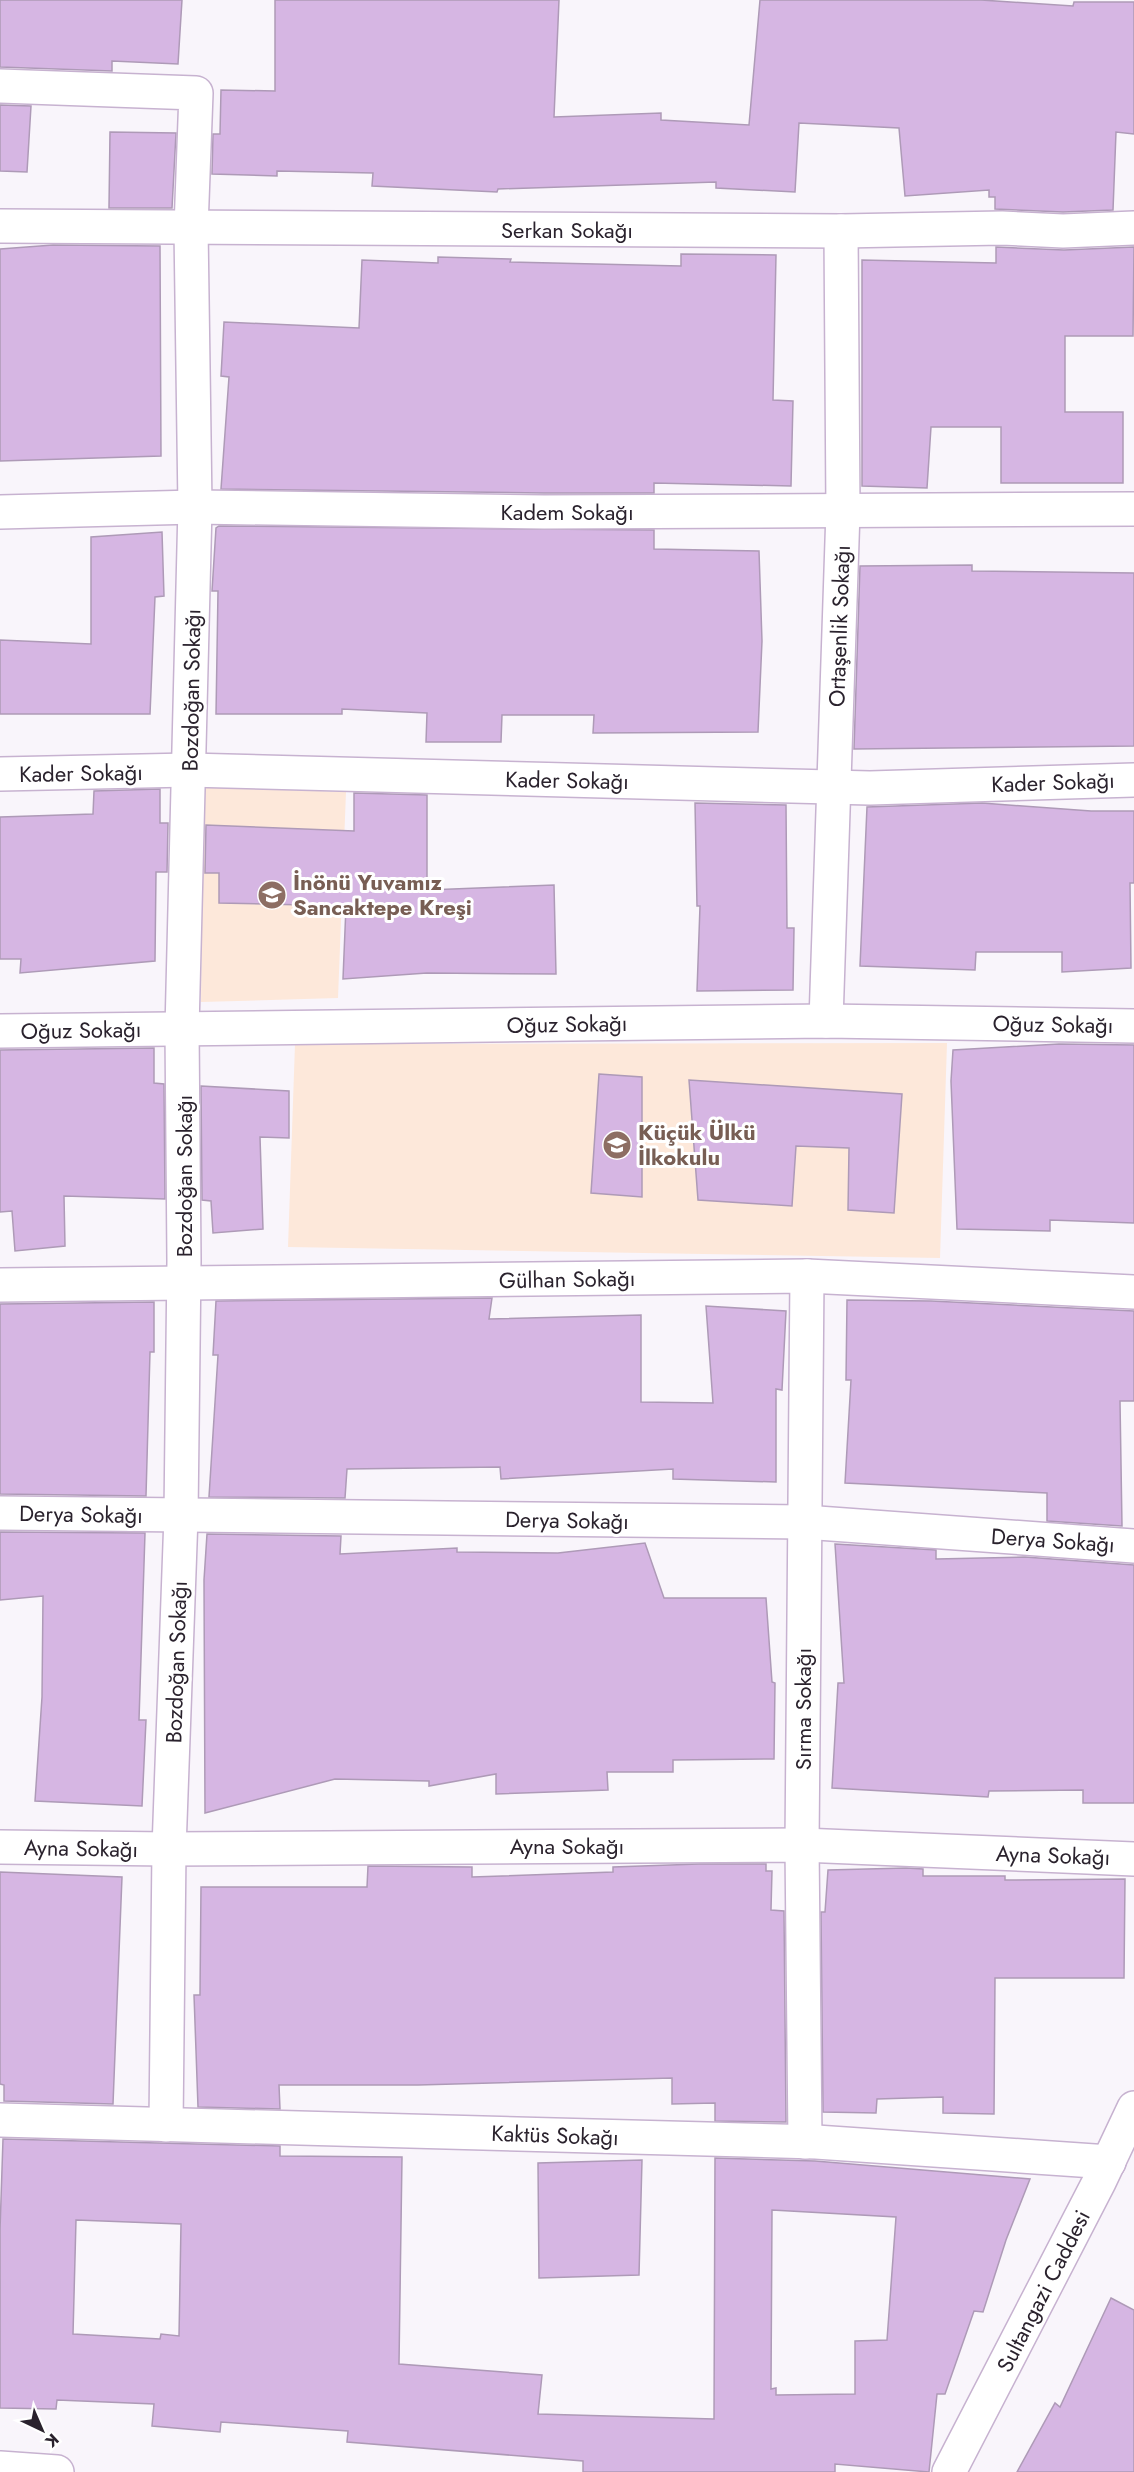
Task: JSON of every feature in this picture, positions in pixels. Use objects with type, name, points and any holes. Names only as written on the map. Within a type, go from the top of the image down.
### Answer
[{"type":"street","name":"Bozdoğan Sokağı","points":[[0,86],[196,93],[191,228],[195,507],[182,1029],[184,1283],[181,1516],[169,1849],[166,2125]]},
{"type":"street","name":"Serkan Sokağı","points":[[0,226],[841,231],[1002,228],[1063,231],[1134,228]]},
{"type":"street","name":"Ortaşenlik Sokağı","points":[[826,1021],[843,511],[841,231]]},
{"type":"street","name":"Kadem Sokağı","points":[[0,512],[195,507],[544,512],[1134,509]]},
{"type":"street","name":"Kader Sokağı","points":[[0,774],[189,770],[870,788],[1134,780]]},
{"type":"street","name":"Oğuz Sokağı","points":[[0,1031],[826,1021],[1134,1026]]},
{"type":"street","name":"Gülhan Sokağı","points":[[0,1285],[807,1276],[1134,1292]]},
{"type":"street","name":"Sırma Sokağı","points":[[805,2142],[802,1845],[807,1276]]},
{"type":"street","name":"Derya Sokağı","points":[[0,1513],[804,1522],[1134,1546]]},
{"type":"street","name":"Ayna Sokağı","points":[[0,1847],[169,1849],[802,1845],[1134,1859]]},
{"type":"street","name":"Sultangazi Caddesi","points":[[949,2472],[1134,2108]]},
{"type":"street","name":"Kaktüs Sokağı","points":[[0,2120],[805,2142],[1108,2162]]},
{"type":"street","points":[[10,2470],[57,2472]]},
{"type":"shaded area","name":"İnönü Yuvamız Sancaktepe Kreşi","points":[[203,787],[346,792],[338,998],[201,1002]]},
{"type":"shaded area","name":"Küçük Ülkü İlkokulu","points":[[947,1043],[940,1258],[288,1247],[295,1044]]},
{"type":"building","points":[[0,0],[182,0],[178,64],[112,61],[112,71],[0,67]]},
{"type":"building","points":[[275,0],[559,0],[554,117],[661,113],[661,120],[749,125],[760,0],[981,0],[1073,6],[1074,2],[1134,2],[1134,134],[1116,132],[1113,210],[1063,212],[995,209],[995,197],[989,197],[989,190],[905,196],[899,128],[799,123],[795,192],[716,188],[716,182],[498,189],[497,192],[372,186],[373,173],[277,171],[277,176],[212,174],[213,134],[220,134],[221,90],[275,91]]},
{"type":"building","points":[[0,105],[31,106],[27,172],[0,171]]},
{"type":"building","points":[[110,132],[176,133],[172,208],[109,208]]},
{"type":"building","points":[[53,245],[160,246],[161,456],[0,461],[0,249]]},
{"type":"building","points":[[996,247],[1064,250],[1134,247],[1133,336],[1065,336],[1065,412],[1123,412],[1123,483],[1001,483],[1001,427],[931,427],[927,488],[862,486],[862,260],[996,263]]},
{"type":"building","points":[[681,254],[776,255],[773,400],[793,401],[791,486],[654,483],[654,493],[221,489],[229,377],[221,376],[224,322],[359,328],[362,260],[438,263],[438,257],[511,259],[510,262],[681,266]]},
{"type":"building","points":[[219,526],[654,530],[654,549],[759,551],[762,641],[758,732],[593,733],[594,715],[502,715],[501,742],[426,742],[427,713],[342,709],[342,714],[216,714],[218,591],[212,591],[216,528]]},
{"type":"building","points":[[162,532],[164,596],[155,597],[150,714],[0,714],[0,640],[91,644],[91,537]]},
{"type":"building","points":[[972,565],[972,571],[1134,573],[1134,746],[854,749],[860,566]]},
{"type":"building","points":[[160,789],[160,823],[168,823],[167,872],[156,872],[155,961],[20,973],[21,959],[0,959],[0,817],[93,814],[94,791]]},
{"type":"building","points":[[354,793],[427,795],[427,890],[554,885],[556,974],[427,973],[343,979],[346,906],[219,903],[219,873],[205,873],[206,825],[354,831]]},
{"type":"building","points":[[695,803],[786,805],[787,928],[794,928],[793,990],[697,991],[700,906],[697,906]]},
{"type":"building","points":[[982,803],[1091,811],[1134,811],[1134,883],[1130,883],[1131,968],[1062,972],[1062,952],[976,952],[975,970],[860,966],[867,807]]},
{"type":"building","points":[[1059,1044],[1134,1045],[1134,1223],[1050,1220],[1050,1231],[957,1229],[951,1081],[953,1050]]},
{"type":"building","points":[[154,1048],[154,1083],[164,1084],[165,1199],[64,1196],[65,1246],[15,1251],[12,1211],[0,1212],[0,1050]]},
{"type":"building","points":[[599,1074],[642,1077],[642,1197],[591,1193]]},
{"type":"building","points":[[689,1080],[902,1094],[894,1213],[848,1210],[849,1148],[796,1146],[792,1206],[698,1200]]},
{"type":"building","points":[[201,1086],[289,1091],[289,1138],[260,1137],[263,1229],[213,1233],[211,1201],[202,1200]]},
{"type":"building","points":[[492,1298],[489,1319],[641,1315],[641,1402],[713,1403],[706,1306],[786,1311],[782,1390],[776,1389],[776,1482],[673,1479],[673,1469],[501,1479],[500,1467],[347,1469],[345,1498],[209,1497],[218,1355],[213,1355],[216,1301]]},
{"type":"building","points":[[847,1300],[931,1301],[1134,1311],[1134,1401],[1120,1401],[1122,1526],[1047,1521],[1047,1493],[845,1483],[851,1380],[846,1380]]},
{"type":"building","points":[[154,1302],[154,1352],[150,1352],[146,1496],[0,1494],[0,1304]]},
{"type":"building","points":[[0,1532],[145,1533],[139,1720],[146,1720],[142,1806],[35,1801],[42,1697],[43,1596],[0,1600]]},
{"type":"building","points":[[207,1534],[341,1536],[340,1554],[457,1548],[457,1552],[558,1553],[645,1543],[664,1598],[766,1598],[772,1682],[775,1683],[774,1759],[673,1760],[673,1772],[607,1772],[608,1790],[496,1794],[496,1774],[429,1786],[429,1781],[335,1779],[205,1813],[204,1580]]},
{"type":"building","points":[[835,1544],[936,1550],[936,1559],[1025,1557],[1134,1565],[1134,1803],[1083,1803],[1083,1790],[989,1791],[988,1797],[832,1788],[838,1683],[844,1683]]},
{"type":"building","points":[[766,1864],[766,1871],[772,1871],[771,1910],[784,1911],[786,2122],[715,2121],[715,2103],[672,2104],[672,2078],[418,2085],[279,2085],[280,2109],[198,2107],[194,1995],[200,1995],[201,1887],[367,1887],[368,1866],[472,1867],[472,1877],[613,1872],[613,1867]]},
{"type":"building","points":[[923,1869],[923,1876],[1005,1876],[1005,1880],[1125,1879],[1124,1978],[995,1978],[994,2114],[943,2113],[943,2097],[877,2099],[876,2113],[823,2112],[821,1912],[825,1912],[828,1870]]},
{"type":"building","points":[[0,1872],[122,1877],[113,2104],[4,2101],[4,2085],[0,2084]]},
{"type":"building","points":[[3,2139],[280,2146],[280,2156],[402,2157],[399,2364],[542,2375],[538,2414],[714,2419],[715,2158],[815,2161],[1030,2179],[1006,2240],[983,2312],[974,2311],[945,2394],[937,2394],[929,2472],[835,2464],[835,2472],[583,2472],[583,2461],[347,2442],[348,2431],[221,2422],[220,2432],[152,2426],[154,2404],[57,2400],[56,2409],[0,2408],[0,2230]],"holes":[[[772,2210],[896,2217],[887,2340],[855,2341],[855,2394],[776,2395],[776,2388],[771,2389]],[[76,2220],[181,2224],[179,2336],[161,2334],[160,2339],[73,2334]]]},
{"type":"building","points":[[642,2160],[639,2275],[539,2278],[538,2163]]},
{"type":"building","points":[[1111,2298],[1134,2310],[1134,2472],[1017,2472],[1055,2403],[1060,2407]]},
{"type":"place","name":"İnönü Yuvamız Sancaktepe Kreşi","points":[[272,895]]},
{"type":"place","name":"Küçük Ülkü İlkokulu","points":[[617,1145]]}]
